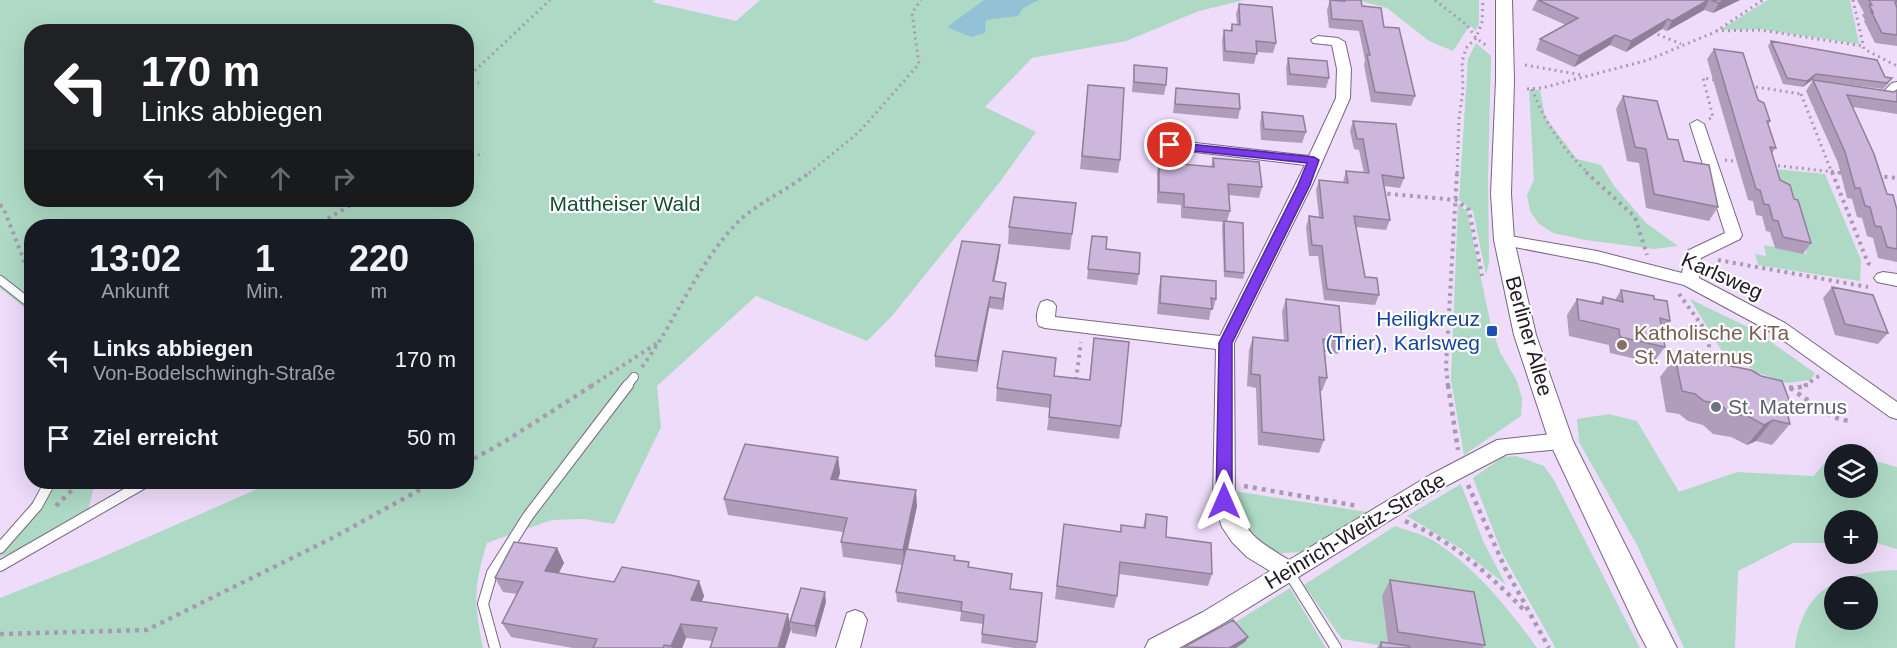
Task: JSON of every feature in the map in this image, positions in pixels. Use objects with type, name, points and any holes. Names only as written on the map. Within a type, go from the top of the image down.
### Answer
[{"type":"street","name":"Berliner Allee","points":[[1504,0],[1501,194],[1504,240],[1525,335],[1561,441],[1662,648]]},
{"type":"street","points":[[1288,570],[1240,540],[1229,522],[1224,501],[1226,343],[1304,185],[1343,98],[1344,69],[1338,42],[1318,40]]},
{"type":"street","points":[[1856,93],[1887,96],[1897,86]]},
{"type":"street","points":[[1690,281],[1693,255],[1734,235],[1697,124]]},
{"type":"street","points":[[1171,135],[1170,145],[1314,160]]},
{"type":"street","name":"Karlsweg","points":[[1504,240],[1597,257],[1690,281],[1779,328],[1897,412]]},
{"type":"street","points":[[1047,306],[1045,322],[1226,343]]},
{"type":"street","name":"Heinrich-Weitz-Straße","points":[[1157,648],[1211,619],[1288,570],[1461,468],[1504,446],[1561,441]]},
{"type":"street","points":[[848,648],[855,620]]},
{"type":"lane","points":[[0,280],[24,299]]},
{"type":"lane","points":[[495,648],[483,600],[494,570],[533,509],[594,426],[634,377]]},
{"type":"lane","points":[[0,548],[37,506],[46,489]]},
{"type":"lane","points":[[0,566],[134,489]]},
{"type":"lane","points":[[1288,570],[1336,648]]},
{"type":"path","points":[[474,71],[550,0]]},
{"type":"path","points":[[634,377],[662,340],[693,280],[736,224],[774,194],[804,177],[859,132],[920,64],[912,13],[921,0]]},
{"type":"path","points":[[1435,0],[1468,26],[1476,38],[1504,54]]},
{"type":"path","points":[[1483,0],[1482,22],[1476,38],[1466,48],[1462,62],[1463,90],[1459,119],[1456,200],[1449,276],[1446,366],[1461,468],[1498,558],[1549,648]]},
{"type":"path","points":[[1709,360],[1709,335],[1660,273],[1635,217],[1577,163],[1543,118],[1529,89],[1648,60],[1715,32],[1763,0]]},
{"type":"path","points":[[1853,0],[1866,51],[1897,66]]},
{"type":"path","points":[[1715,32],[1760,30],[1863,46]]},
{"type":"path","points":[[1651,31],[1682,45]]},
{"type":"path","points":[[1525,65],[1586,76]]},
{"type":"path","points":[[1697,124],[1713,117],[1703,78],[1723,82]]},
{"type":"path","points":[[474,81],[479,83]]},
{"type":"path","points":[[1744,85],[1801,93],[1868,262],[1885,281]]},
{"type":"path","points":[[474,156],[484,154]]},
{"type":"path","points":[[1710,159],[1743,162]]},
{"type":"path","points":[[1765,164],[1854,174]]},
{"type":"path","points":[[1875,176],[1897,178]]},
{"type":"path","points":[[1374,192],[1456,200],[1469,210],[1482,276]]},
{"type":"path","points":[[0,205],[3,207],[24,261]]},
{"type":"path","points":[[327,219],[347,207]]},
{"type":"path","points":[[1693,255],[1813,279],[1885,281]]},
{"type":"path","points":[[1076,380],[1082,326]]},
{"type":"path","points":[[474,459],[504,442],[662,340]]},
{"type":"path","points":[[1779,387],[1809,386],[1817,379]]},
{"type":"path","points":[[1790,388],[1833,417],[1848,421]]},
{"type":"path","points":[[0,634],[147,630],[334,537],[421,489]]},
{"type":"green space","name":"Mattheiser Wald","points":[[0,0],[655,0],[652,2],[736,21],[760,0],[1244,0],[1199,11],[1126,41],[1032,58],[985,107],[1036,132],[999,183],[892,316],[867,341],[756,296],[657,386],[661,427],[614,524],[584,519],[552,520],[487,543],[479,572],[476,596],[483,648],[0,648],[0,598],[98,559],[257,489],[474,489],[474,219],[24,219],[24,307],[0,288]]},
{"type":"green space","points":[[1357,0],[1479,0],[1479,23],[1476,31],[1470,25],[1453,51],[1429,41],[1387,8]]},
{"type":"green space","points":[[1768,0],[1850,0],[1859,44],[1760,29],[1720,30]]},
{"type":"green space","points":[[1476,43],[1491,56],[1488,176],[1489,263],[1486,275],[1473,211],[1459,200],[1468,59]]},
{"type":"green space","points":[[1529,90],[1540,90],[1545,117],[1577,159],[1601,165],[1615,187],[1646,223],[1678,246],[1654,249],[1586,240],[1553,233],[1539,224],[1530,211],[1527,195],[1534,180]]},
{"type":"green space","points":[[1744,166],[1825,174],[1861,260],[1860,281],[1758,265],[1755,254],[1766,256],[1764,245],[1807,254],[1802,239]]},
{"type":"green space","points":[[1458,204],[1467,211],[1491,326],[1500,352],[1517,381],[1522,398],[1521,416],[1464,455],[1451,380]]},
{"type":"green space","points":[[1690,299],[1754,330],[1815,373],[1810,380],[1787,383],[1755,372],[1741,359],[1723,353]]},
{"type":"green space","points":[[1609,414],[1637,421],[1679,492],[1737,472],[1814,476],[1824,464],[1824,498],[1878,498],[1878,462],[1897,467],[1897,549],[1878,543],[1878,510],[1824,510],[1824,543],[1793,543],[1738,571],[1735,648],[1684,648],[1637,545],[1579,442],[1577,419]]},
{"type":"green space","points":[[1516,456],[1544,466],[1554,480],[1640,648],[1555,648],[1502,553],[1473,478],[1503,457]]},
{"type":"green space","points":[[1461,484],[1484,543],[1506,585],[1461,549],[1407,516]]},
{"type":"green space","points":[[40,489],[93,489],[88,511],[20,550],[0,557],[0,542]]},
{"type":"green space","points":[[1234,491],[1367,512],[1305,552],[1281,553],[1258,544],[1234,515]]},
{"type":"green space","points":[[1395,526],[1430,539],[1463,563],[1503,604],[1537,648],[1472,648],[1382,596],[1389,647],[1342,639],[1304,585]]},
{"type":"green space","points":[[1897,570],[1897,648],[1795,648],[1799,627],[1806,610],[1824,590],[1824,630],[1878,630],[1878,576],[1852,576]]},
{"type":"green space","points":[[1290,588],[1326,648],[1236,648],[1245,642],[1231,625]]},
{"type":"water","points":[[984,0],[1039,0],[1023,8],[1018,16],[986,20],[985,33],[971,37],[947,27]]},
{"type":"building","points":[[1330,0],[1361,0],[1362,6],[1381,8],[1384,27],[1399,28],[1415,96],[1375,92],[1362,21],[1332,19]]},
{"type":"building","points":[[1538,0],[1708,0],[1672,21],[1668,19],[1631,41],[1615,35],[1579,56],[1540,39],[1578,18]]},
{"type":"building","points":[[1869,0],[1897,0],[1895,2],[1897,35],[1882,33],[1871,11],[1873,12]]},
{"type":"building","points":[[1239,4],[1272,7],[1276,43],[1256,41],[1257,54],[1225,51],[1224,30],[1232,31],[1232,24],[1240,25]]},
{"type":"building","points":[[1771,41],[1877,60],[1885,77],[1892,78],[1887,83],[1816,74],[1807,81],[1787,78]]},
{"type":"building","points":[[1714,49],[1743,53],[1758,100],[1764,103],[1770,121],[1767,121],[1776,148],[1770,147],[1780,180],[1790,185],[1794,199],[1798,200],[1811,243],[1783,237],[1778,221],[1773,220],[1769,205],[1764,204],[1760,190],[1756,189]]},
{"type":"building","points":[[1288,58],[1327,61],[1329,78],[1290,74]]},
{"type":"building","points":[[1134,65],[1167,68],[1166,85],[1134,82]]},
{"type":"building","points":[[1813,80],[1894,92],[1897,90],[1897,102],[1847,95],[1874,154],[1887,194],[1893,195],[1897,210],[1897,249],[1887,247],[1881,227],[1875,226],[1870,207],[1865,206],[1860,188],[1855,188],[1845,152]]},
{"type":"building","points":[[1088,85],[1124,88],[1120,160],[1082,156]]},
{"type":"building","points":[[1176,88],[1239,94],[1240,109],[1175,104]]},
{"type":"building","points":[[1623,96],[1657,101],[1668,139],[1678,140],[1684,161],[1709,165],[1718,207],[1654,194],[1646,149],[1635,147]]},
{"type":"building","points":[[1262,112],[1303,116],[1306,132],[1264,129]]},
{"type":"building","points":[[1353,121],[1396,124],[1404,178],[1382,175],[1390,220],[1354,216],[1365,277],[1377,278],[1379,295],[1327,289],[1322,246],[1312,245],[1309,216],[1323,218],[1319,180],[1348,183],[1346,171],[1369,173],[1363,139],[1357,139]]},
{"type":"building","points":[[1213,158],[1259,162],[1262,187],[1228,184],[1230,211],[1184,207],[1184,194],[1159,192],[1159,162],[1214,167]]},
{"type":"building","points":[[1014,197],[1076,203],[1072,234],[1009,227]]},
{"type":"building","points":[[1224,221],[1243,223],[1244,273],[1225,271]]},
{"type":"building","points":[[1092,236],[1107,237],[1106,249],[1140,253],[1139,274],[1088,269]]},
{"type":"building","points":[[962,241],[1000,245],[993,281],[1006,283],[1003,299],[990,297],[977,361],[935,356]]},
{"type":"building","points":[[1161,276],[1216,281],[1216,299],[1211,298],[1212,309],[1160,303]]},
{"type":"building","points":[[1832,287],[1873,295],[1888,333],[1845,324]]},
{"type":"building","points":[[1621,290],[1654,296],[1654,299],[1667,301],[1670,321],[1660,318],[1665,347],[1620,337],[1619,329],[1579,320],[1577,299],[1603,304],[1603,297],[1623,302]]},
{"type":"building","points":[[1286,299],[1339,306],[1342,341],[1323,339],[1327,378],[1319,377],[1324,440],[1262,432],[1260,375],[1251,374],[1253,337],[1288,341]]},
{"type":"building","points":[[1094,338],[1129,342],[1121,426],[1049,417],[1051,395],[997,388],[1003,351],[1056,358],[1054,376],[1090,380]]},
{"type":"building","points":[[1695,351],[1711,355],[1721,364],[1751,370],[1761,376],[1782,381],[1791,405],[1786,408],[1790,424],[1773,420],[1764,425],[1748,416],[1730,414],[1720,404],[1704,401],[1695,394],[1682,391],[1675,357]]},
{"type":"building","points":[[745,444],[838,457],[831,479],[916,490],[903,550],[841,542],[847,518],[724,499]]},
{"type":"building","points":[[1146,514],[1167,517],[1166,537],[1211,543],[1212,574],[1120,562],[1117,596],[1057,586],[1064,524],[1121,532],[1121,525],[1145,528]]},
{"type":"building","points":[[514,542],[557,548],[545,571],[614,582],[622,567],[670,575],[699,581],[691,600],[788,614],[778,648],[710,648],[717,628],[681,624],[671,646],[593,648],[597,639],[502,623],[523,582],[495,578]]},
{"type":"building","points":[[906,549],[955,556],[954,560],[969,562],[968,567],[1012,574],[1010,589],[1042,593],[1037,642],[982,634],[984,615],[961,611],[962,602],[896,592]]},
{"type":"building","points":[[1390,580],[1474,592],[1485,645],[1398,632]]},
{"type":"building","points":[[801,588],[825,592],[815,626],[790,622]]},
{"type":"building","points":[[1233,620],[1248,637],[1229,648],[1184,647]]},
{"type":"building","points":[[1381,642],[1409,646],[1410,648],[1381,648]]},
{"type":"place","name":"Heiligkreuz (Trier), Karlsweg","points":[[1492,331]]},
{"type":"place","name":"Katholische KiTa St. Maternus","points":[[1622,345]]},
{"type":"place","name":"St. Maternus","points":[[1716,407]]},
{"type":"route","points":[[1170,145],[1314,160],[1304,185],[1226,343],[1224,501]]}]
